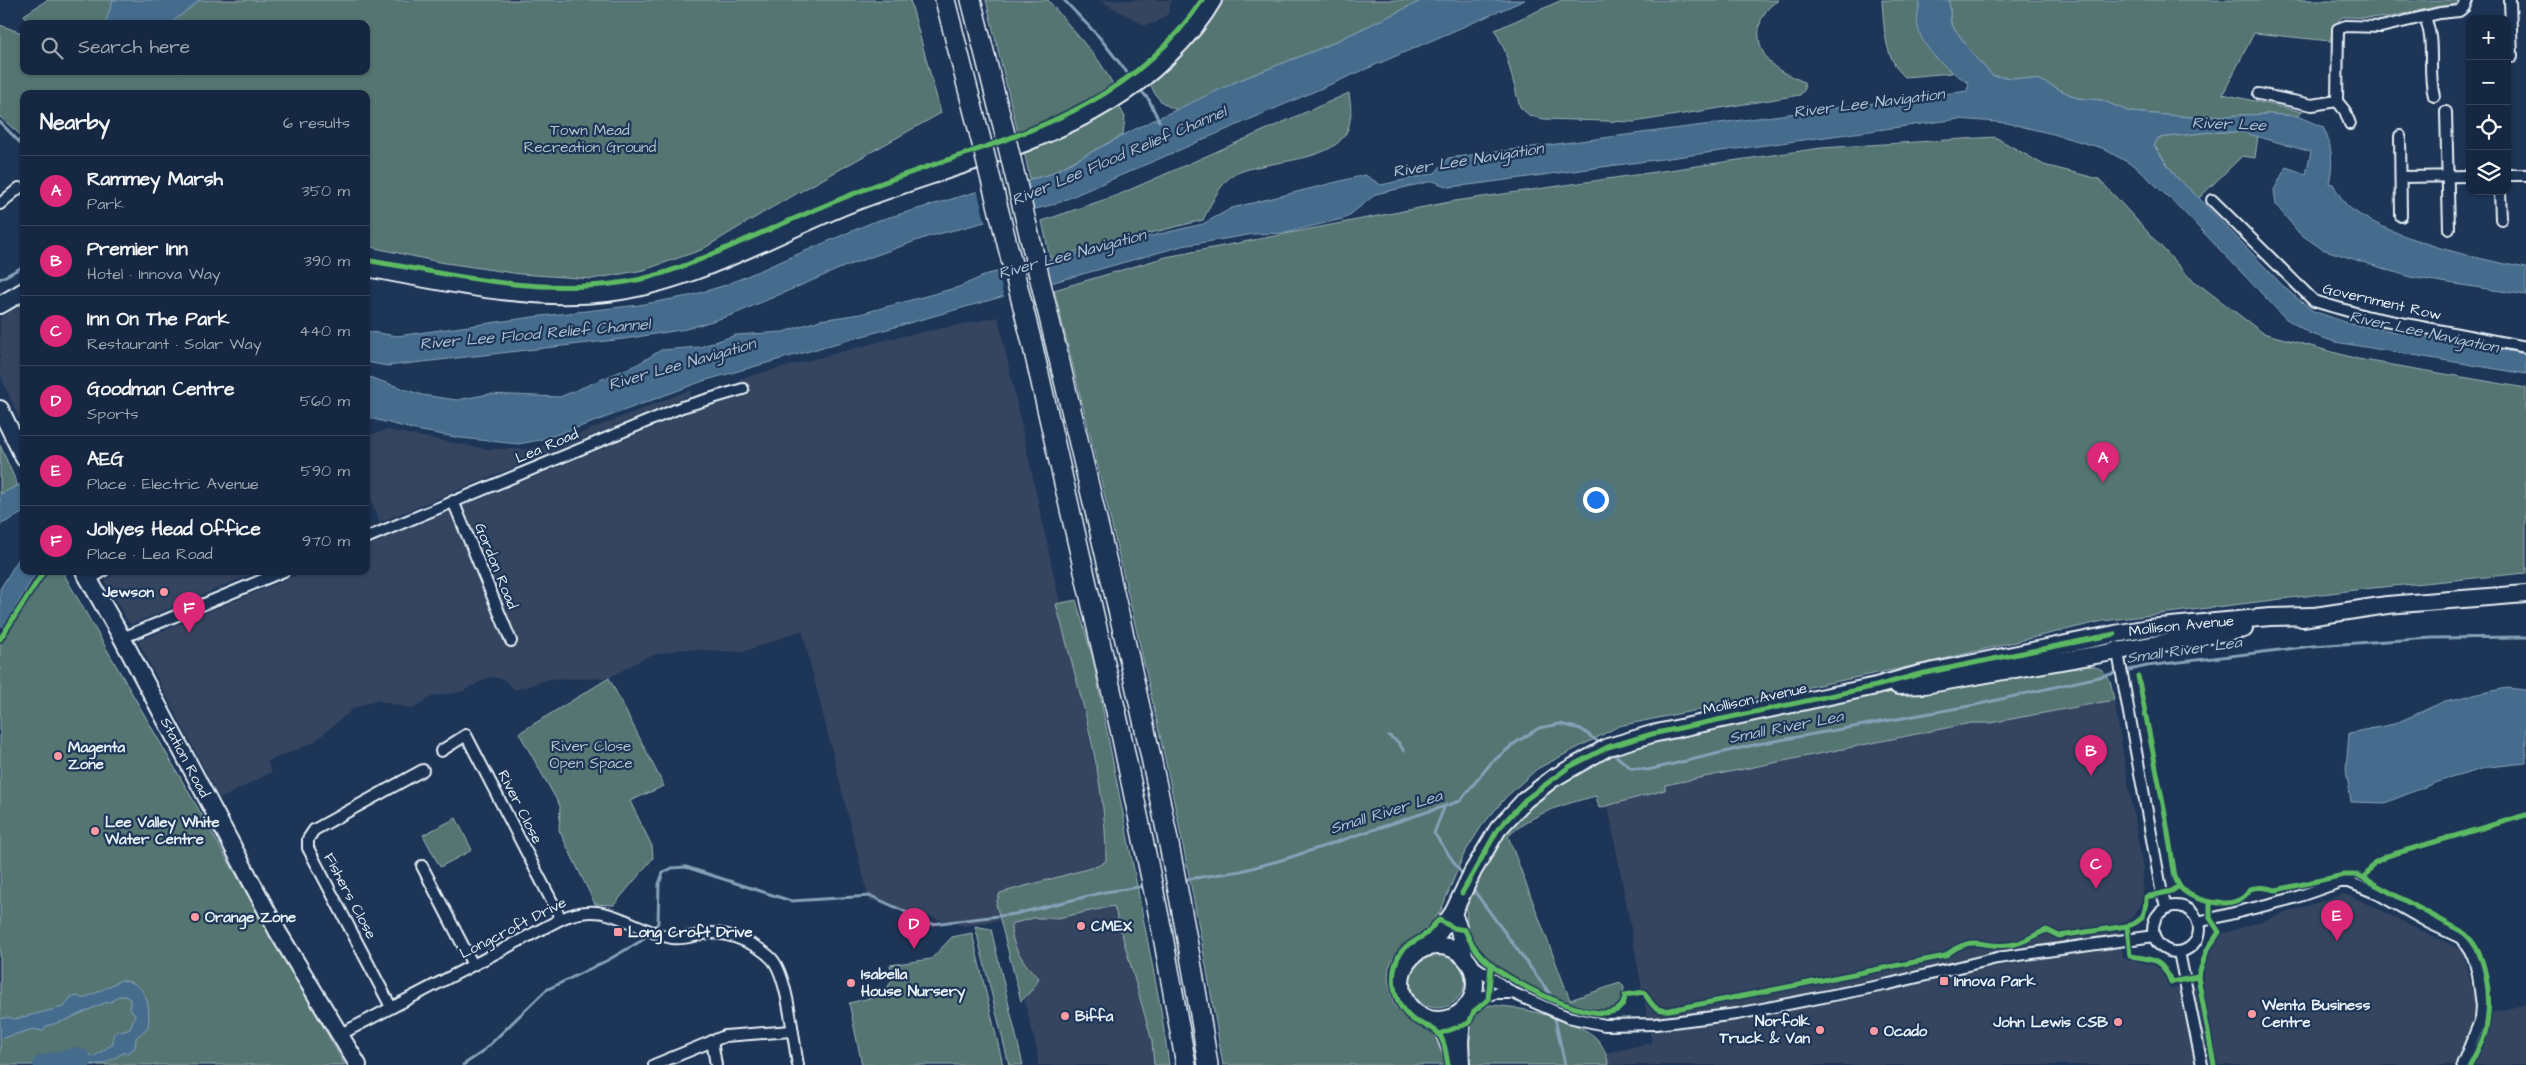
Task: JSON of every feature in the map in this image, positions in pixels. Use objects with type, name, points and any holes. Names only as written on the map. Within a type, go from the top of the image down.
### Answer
[{"type":"highway","points":[[945,0],[1032,344],[1087,580],[1149,865],[1186,1065]]},
{"type":"highway","points":[[971,0],[1054,338],[1115,602],[1173,868],[1208,1065]]},
{"type":"main road","points":[[370,269],[488,289],[539,295],[597,294],[647,287],[686,275],[846,206],[1052,132],[1112,101],[1155,68],[1205,14],[1213,0]]},
{"type":"main road","points":[[0,305],[20,293]]},
{"type":"main road","points":[[0,409],[20,450]]},
{"type":"main road","name":"Station Road","points":[[87,576],[122,638],[278,932],[358,1065]]},
{"type":"main road","name":"Mollison Avenue","points":[[1876,686],[1924,686],[2120,659],[2312,616],[2387,605],[2526,594]]},
{"type":"main road","name":"Mollison Avenue","points":[[1440,1021],[1418,1015],[1406,1004],[1400,988],[1401,972],[1408,959],[1417,951],[1430,946],[1453,913],[1473,871],[1498,829],[1525,800],[1569,767],[1607,748],[1652,734],[1876,686],[1920,674],[2115,634],[2149,628],[2270,617],[2312,616]]},
{"type":"main road","points":[[1453,913],[1476,982],[1467,1005],[1460,1041],[1461,1065]]},
{"type":"main road","points":[[1430,946],[1446,946],[1467,959]]},
{"type":"main road","points":[[1456,1065],[1440,1021],[1450,1019],[1467,1005]]},
{"type":"street","points":[[2350,124],[2345,111],[2337,101],[2338,30],[2346,26],[2381,28],[2440,13],[2459,11],[2464,7],[2467,0]]},
{"type":"street","points":[[2510,0],[2512,57]]},
{"type":"street","points":[[2425,18],[2432,37],[2431,85],[2434,96]]},
{"type":"street","points":[[2259,94],[2312,105],[2337,101]]},
{"type":"street","points":[[2446,112],[2450,229]]},
{"type":"street","points":[[2400,136],[2401,216]]},
{"type":"street","points":[[2511,175],[2526,175]]},
{"type":"street","points":[[2401,177],[2466,176]]},
{"type":"street","points":[[0,204],[19,188]]},
{"type":"street","points":[[2500,195],[2501,219]]},
{"type":"street","name":"Government Row","points":[[2212,200],[2314,301],[2369,317],[2526,347]]},
{"type":"street","name":"Lea Road","points":[[370,536],[682,407],[742,389]]},
{"type":"street","name":"Gordon Road","points":[[453,502],[511,641]]},
{"type":"street","points":[[122,638],[274,575]]},
{"type":"street","points":[[2115,634],[2162,894],[2167,908]]},
{"type":"street","name":"River Close","points":[[441,751],[466,736],[561,919]]},
{"type":"street","name":"Fishers Close","points":[[391,1007],[308,848],[308,839],[314,830],[423,770]]},
{"type":"street","points":[[422,866],[473,965]]},
{"type":"street","points":[[2198,922],[2294,898],[2340,882],[2349,882],[2378,894],[2429,923],[2461,938],[2473,956],[2478,974],[2481,1019],[2462,1065]]},
{"type":"street","points":[[2175,906],[2189,910],[2198,922],[2200,929],[2195,943],[2179,952],[2165,950],[2154,936],[2156,919],[2167,908],[2175,906]]},
{"type":"street","name":"Longcroft Drive","points":[[341,1034],[561,919],[575,913],[590,910],[642,925],[666,936],[679,938],[714,933],[741,941],[763,952],[772,959],[782,976],[798,1065]]},
{"type":"street","points":[[1467,959],[1513,993],[1559,1013],[1606,1026],[1701,1020],[1889,984],[1997,958],[2154,936]]},
{"type":"street","points":[[2179,952],[2202,1065]]},
{"type":"street","points":[[1467,1005],[1496,993],[1513,993]]},
{"type":"street","points":[[654,1065],[731,1034],[792,1031]]},
{"type":"street","points":[[712,1041],[716,1065]]},
{"type":"shaded area","points":[[1099,0],[1172,0],[1168,14],[1156,23],[1144,25]]},
{"type":"shaded area","points":[[20,305],[20,421],[0,374],[0,318]]},
{"type":"shaded area","points":[[998,317],[1160,1065],[1038,1065],[1037,1049],[1003,920],[965,926],[869,900],[802,630],[743,652],[681,649],[646,657],[609,678],[550,679],[515,690],[503,679],[489,677],[461,692],[433,696],[413,709],[376,700],[354,708],[314,742],[267,762],[272,772],[220,799],[138,641],[296,575],[370,575],[370,544],[703,407],[744,397],[739,379],[893,338]]},
{"type":"shaded area","points":[[690,390],[691,395],[380,522],[370,498],[370,435],[387,430],[485,449],[529,449],[563,440]]},
{"type":"shaded area","points":[[111,575],[249,575],[132,624],[128,622],[105,581]]},
{"type":"shaded area","points":[[2114,700],[2143,870],[2143,895],[2139,907],[2131,919],[2119,923],[2123,958],[2154,965],[2162,971],[2170,989],[2203,985],[2205,956],[2222,934],[2343,894],[2351,896],[2462,950],[2478,1011],[2457,1065],[1609,1065],[1606,1053],[1652,1043],[1608,805],[1665,790],[1665,785],[1971,723],[1990,723]]},
{"type":"shaded area","points":[[2526,1004],[2526,1065],[2470,1065],[2492,1013]]},
{"type":"green space","name":"Town Mead Recreation Ground","points":[[47,0],[910,0],[941,113],[771,208],[701,250],[644,270],[592,279],[520,274],[439,262],[370,247],[370,90],[20,90],[20,134],[0,117],[0,25],[20,32],[20,75],[370,75],[370,20],[27,20],[24,15]]},
{"type":"green space","points":[[986,0],[1048,0],[1099,61],[1113,84],[1057,117],[1018,133]]},
{"type":"green space","points":[[1219,0],[1423,0],[1324,47],[1240,80],[1178,110],[1172,108],[1160,100],[1150,82],[1180,55],[1197,34]]},
{"type":"green space","points":[[1562,0],[1779,0],[1770,7],[1760,24],[1760,44],[1770,63],[1782,72],[1804,82],[1805,89],[1800,95],[1634,122],[1544,119],[1530,116],[1520,107],[1505,51],[1495,30]]},
{"type":"green space","points":[[1882,0],[1920,0],[1919,24],[1924,41],[1952,73],[1905,77],[1898,70],[1886,42]]},
{"type":"green space","points":[[1949,0],[2460,0],[2454,5],[2435,7],[2386,18],[2342,17],[2334,27],[2330,41],[2254,33],[2223,94],[2303,112],[2297,116],[2269,114],[2191,117],[2130,112],[2101,100],[2077,98],[2040,80],[1993,76],[1975,57],[1951,24]]},
{"type":"green space","points":[[1349,93],[1350,120],[1345,135],[1334,146],[1318,153],[1245,170],[1232,176],[1220,189],[1203,220],[1050,258],[1042,221],[1118,195]]},
{"type":"green space","points":[[1118,104],[1125,117],[1123,135],[1048,175],[1030,179],[1024,151],[1062,136]]},
{"type":"green space","points":[[2210,132],[2242,132],[2258,136],[2255,158],[2242,156],[2199,198],[2177,178],[2154,145],[2158,138]]},
{"type":"green space","points":[[1995,137],[2044,165],[2099,179],[2189,277],[2263,333],[2358,359],[2526,388],[2526,573],[2363,589],[2103,621],[1922,664],[1619,726],[1537,769],[1506,797],[1481,827],[1464,854],[1441,910],[1431,924],[1395,955],[1389,967],[1388,978],[1393,1003],[1403,1016],[1438,1035],[1446,1065],[1223,1065],[1188,870],[1147,676],[1102,482],[1054,290],[1166,257],[1455,201],[1821,148]]},
{"type":"green space","points":[[0,445],[18,486],[0,494]]},
{"type":"green space","name":"Lee Valley White Water Centre","points":[[39,575],[64,575],[345,1065],[0,1065],[0,638]]},
{"type":"green space","points":[[1076,600],[1093,659],[1161,1010],[1169,1065],[1154,1065],[1152,1041],[1114,906],[1058,918],[1034,918],[1011,924],[1011,932],[1019,954],[1039,978],[1034,988],[1021,1001],[996,904],[1000,893],[1098,866],[1106,861],[1102,797],[1096,764],[1056,604]]},
{"type":"green space","points":[[2080,665],[2097,668],[2106,674],[2111,684],[2114,700],[1990,723],[1971,723],[1665,785],[1665,790],[1599,808],[1596,796],[1549,810],[1518,828],[1508,836],[1570,1000],[1620,983],[1624,987],[1623,998],[1619,1005],[1605,1011],[1560,1001],[1533,990],[1498,970],[1471,942],[1467,929],[1466,899],[1510,823],[1540,794],[1602,757],[1658,739],[1903,690]]},
{"type":"green space","name":"River Close Open Space","points":[[609,678],[664,786],[630,801],[652,846],[653,858],[614,905],[595,904],[559,830],[560,806],[519,733]]},
{"type":"green space","points":[[456,818],[472,850],[440,867],[423,835]]},
{"type":"green space","points":[[975,926],[991,929],[1023,1065],[1009,1065]]},
{"type":"green space","points":[[972,933],[1003,1065],[862,1065],[849,1003],[883,995],[892,980],[890,965],[931,959],[952,937]]},
{"type":"green space","points":[[1437,952],[1448,954],[1457,960],[1463,969],[1465,980],[1463,991],[1457,1000],[1448,1006],[1437,1008],[1426,1006],[1417,1000],[1411,991],[1409,980],[1411,969],[1417,960],[1426,954]]},
{"type":"green space","points":[[1490,1005],[1542,1014],[1569,1022],[1594,1036],[1605,1051],[1609,1065],[1467,1065],[1468,1021],[1473,1012]]},
{"type":"water","points":[[113,0],[200,0],[175,20],[106,20]]},
{"type":"water","name":"River Lee Flood Relief Channel","points":[[1423,0],[1525,0],[1055,204],[927,237],[846,266],[732,315],[686,329],[624,339],[387,366],[370,363],[370,332],[397,336],[533,317],[639,305],[689,296],[726,285],[873,222],[979,191],[1048,175],[1139,127],[1240,80],[1324,47]]},
{"type":"water","points":[[1920,0],[1949,0],[1951,24],[1975,57],[1993,76],[2040,80],[2077,98],[2101,100],[2130,112],[2191,117],[2269,114],[2297,116],[2323,127],[2331,154],[2329,183],[2333,184],[2351,209],[2369,220],[2412,239],[2459,253],[2526,268],[2526,295],[2410,277],[2322,249],[2299,233],[2276,205],[2274,190],[2286,167],[2306,174],[2311,152],[2242,132],[2210,132],[2158,138],[2154,146],[2177,178],[2199,198],[2286,289],[2313,311],[2351,324],[2526,354],[2526,374],[2335,342],[2309,333],[2285,318],[2181,209],[2136,167],[2102,148],[2053,134],[2007,123],[1959,119],[1469,185],[1448,187],[1433,181],[1376,194],[1346,218],[1285,233],[1254,234],[1182,246],[703,381],[540,440],[518,444],[461,438],[416,430],[370,418],[370,377],[422,395],[457,400],[489,394],[560,397],[638,364],[661,350],[700,347],[736,335],[783,332],[820,320],[860,314],[959,287],[988,274],[1203,224],[1232,208],[1365,175],[1381,185],[1435,173],[1448,158],[1967,91],[1969,83],[1953,73],[1938,60],[1926,45],[1921,37],[1917,21]]},
{"type":"water","points":[[20,485],[20,514],[0,525],[0,494]]},
{"type":"water","points":[[20,556],[20,575],[35,575],[4,627],[0,625],[0,589]]},
{"type":"water","points":[[2507,688],[2526,690],[2526,763],[2489,767],[2437,782],[2385,803],[2351,802],[2346,770],[2349,733],[2394,724],[2445,701]]},
{"type":"water","points":[[121,980],[130,982],[142,990],[148,1003],[149,1011],[148,1027],[136,1038],[135,1048],[125,1054],[125,1052],[103,1064],[67,1065],[66,1060],[77,1057],[76,1054],[85,1051],[93,1057],[113,1044],[113,1035],[119,1030],[122,1032],[130,1029],[135,1015],[130,1009],[130,999],[125,996],[118,996],[111,1002],[104,1003],[64,1021],[46,1026],[43,1031],[33,1029],[0,1039],[0,1019],[8,1017],[15,1019],[64,1007],[71,997],[79,996],[82,999]]},
{"type":"pier","points":[[1026,178],[1034,212],[986,225],[977,189]]},
{"type":"pier","points":[[1045,257],[1053,286],[1004,298],[997,269]]},
{"type":"waterway","points":[[1064,0],[1100,38],[1132,79]]},
{"type":"waterway","name":"River Lee Flood Relief Channel","points":[[1139,88],[1149,100],[1159,121]]},
{"type":"waterway","points":[[0,122],[20,143]]},
{"type":"waterway","points":[[0,279],[20,268]]},
{"type":"waterway","name":"Small River Lea","points":[[1611,752],[1631,768],[1648,770],[1758,744],[1975,705],[2147,666],[2312,646],[2432,638],[2526,637]]},
{"type":"waterway","name":"Small River Lea","points":[[1182,880],[1241,871],[1285,859],[1460,801],[1491,763],[1515,743],[1539,728],[1560,724],[1581,729],[1602,745]]},
{"type":"waterway","points":[[1389,736],[1398,742],[1404,751]]},
{"type":"waterway","points":[[1444,808],[1434,833],[1464,877]]},
{"type":"waterway","name":"Small River Lea","points":[[463,1065],[481,1053],[546,990],[608,960],[641,941],[658,923],[659,884],[663,873],[672,868],[686,867],[791,901],[871,896],[932,924],[1015,914],[1105,892],[1146,886]]},
{"type":"waterway","points":[[1472,888],[1550,994],[1553,1008]]},
{"type":"waterway","points":[[1554,1014],[1565,1065]]},
{"type":"waterway","points":[[42,1064],[77,1056],[81,1058],[82,1063]]},
{"type":"cycle path","points":[[370,261],[495,282],[560,287],[593,286],[655,276],[711,255],[848,196],[897,177],[995,144],[1087,104],[1129,77],[1168,43],[1202,0]]},
{"type":"cycle path","points":[[0,639],[41,575]]},
{"type":"cycle path","points":[[1462,893],[1498,829],[1525,800],[1569,767],[1608,747],[1652,734],[1876,686],[1920,674],[2115,634]]},
{"type":"cycle path","points":[[2138,676],[2165,814],[2175,877],[2180,887],[2199,899],[2208,902],[2228,903],[2245,896],[2250,889],[2254,888],[2276,890],[2344,875],[2358,875],[2461,931],[2470,939],[2477,950],[2486,976],[2488,990],[2488,1017],[2485,1034],[2470,1065]]},
{"type":"cycle path","points":[[2365,877],[2374,863],[2387,856],[2526,815]]},
{"type":"cycle path","points":[[2179,886],[2172,891],[2146,897],[2143,916],[2137,922],[2127,926],[2130,956],[2151,959],[2160,964],[2168,974],[2171,982],[2198,977]]},
{"type":"cycle path","points":[[2210,902],[2210,918],[2219,932],[2207,950],[2198,977],[2214,1065]]},
{"type":"cycle path","points":[[1448,1065],[1445,1048],[1440,1036],[1435,1030],[1414,1020],[1405,1012],[1396,996],[1393,978],[1394,969],[1401,952],[1426,934],[1439,920],[1454,928],[1465,930],[1472,944],[1483,957],[1518,983],[1564,1004],[1586,1011],[1606,1013],[1619,1008],[1625,995],[1644,992],[1651,1003],[1657,1008],[1670,1010],[1945,956],[1955,949],[1972,943],[2004,946],[2019,943],[2047,930],[2059,936],[2127,926]]},
{"type":"cycle path","points":[[1439,1034],[1469,1023],[1474,1011],[1488,1000],[1491,965]]},
{"type":"place","name":"Rammey Marsh","points":[[2103,483]]},
{"type":"place","name":"Jewson","points":[[164,592]]},
{"type":"place","name":"Jollyes Head Office","points":[[189,633]]},
{"type":"place","name":"Magenta Zone","points":[[58,756]]},
{"type":"place","name":"Premier Inn","points":[[2091,776]]},
{"type":"place","name":"Lee Valley White Water Centre","points":[[95,831]]},
{"type":"place","name":"Inn On The Park","points":[[2096,889]]},
{"type":"place","name":"Orange Zone","points":[[195,917]]},
{"type":"place","name":"CMEX","points":[[1081,926]]},
{"type":"place","name":"Long Croft Drive","points":[[618,932]]},
{"type":"place","name":"AEG","points":[[2337,941]]},
{"type":"place","name":"Goodman Centre","points":[[914,949]]},
{"type":"place","name":"Innova Park","points":[[1944,981]]},
{"type":"place","name":"Isabella House Nursery","points":[[851,983]]},
{"type":"place","name":"Wenta Business Centre","points":[[2252,1014]]},
{"type":"place","name":"Biffa","points":[[1065,1016]]},
{"type":"place","name":"John Lewis CSB","points":[[2118,1022]]},
{"type":"place","name":"Norfolk Truck & Van","points":[[1820,1030]]},
{"type":"place","name":"Ocado","points":[[1874,1031]]},
{"type":"water label","name":"River Lee Navigation","points":[[1869,103]]},
{"type":"water label","name":"River Lee","points":[[2229,124]]},
{"type":"water label","name":"River Lee Navigation","points":[[1468,160]]},
{"type":"water label","name":"River Lee Navigation","points":[[1072,254]]},
{"type":"water label","name":"River Lee Navigation","points":[[2424,332]]},
{"type":"water label","name":"River Lee Navigation","points":[[682,364]]}]
